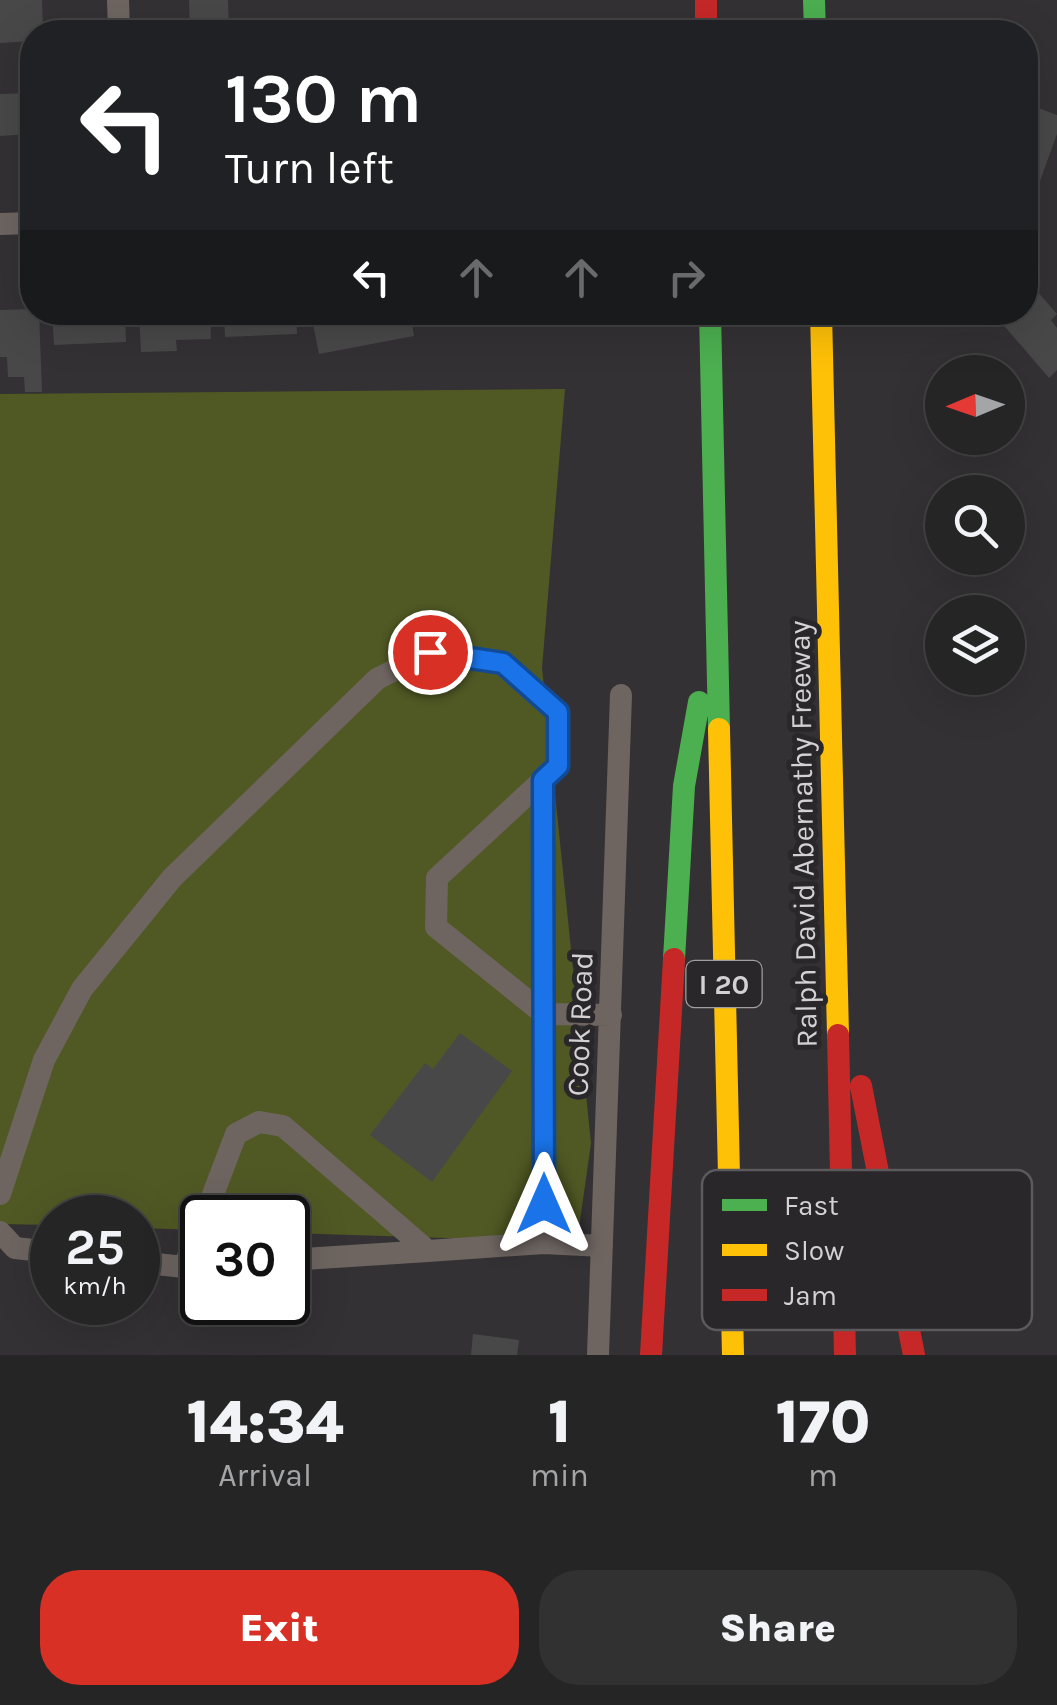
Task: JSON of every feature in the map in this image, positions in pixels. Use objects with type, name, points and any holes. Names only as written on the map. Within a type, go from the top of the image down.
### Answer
[{"type":"highway","name":"I 20","points":[[710,325],[728,1170]]},
{"type":"highway","name":"Ralph David Abernathy Freeway","points":[[822,325],[841,1170]]},
{"type":"highway","points":[[650,1355],[684,786],[714,613]]},
{"type":"highway","points":[[829,642],[848,1005],[876,1170]]},
{"type":"highway","name":"I 20","points":[[731,1330],[732,1355]]},
{"type":"highway","name":"Ralph David Abernathy Freeway","points":[[844,1330],[845,1355]]},
{"type":"highway","points":[[909,1330],[914,1355]]},
{"type":"street","points":[[0,1194],[44,1060],[82,989],[172,878],[378,679],[430,652],[503,663],[558,712],[558,766],[437,878],[436,927],[544,1014],[611,1015]]},
{"type":"street","name":"Cook Road","points":[[598,1355],[622,695]]},
{"type":"street","points":[[543,780],[544,1242]]},
{"type":"street","points":[[212,1195],[236,1134],[259,1122],[283,1126],[428,1252]]},
{"type":"street","points":[[0,1232],[14,1248],[30,1250]]},
{"type":"street","points":[[310,1259],[544,1242],[602,1246]]},
{"type":"green space","points":[[565,389],[542,668],[591,1143],[577,1242],[310,1234],[310,1195],[180,1195],[180,1229],[160,1229],[160,1195],[30,1195],[30,1225],[0,1224],[0,394]]},
{"type":"building","points":[[0,0],[42,0],[43,20],[20,20],[20,42],[0,43]]},
{"type":"building","points":[[189,0],[228,0],[229,20],[190,20]]},
{"type":"building","points":[[20,93],[20,135],[0,136],[0,94]]},
{"type":"building","points":[[1038,108],[1057,115],[1057,134],[1040,181]]},
{"type":"building","points":[[1038,292],[1057,314],[1051,320],[1057,328],[1057,370],[1049,378],[1003,325],[1038,325]]},
{"type":"building","points":[[20,309],[20,325],[39,325],[42,392],[25,392],[24,377],[8,377],[7,357],[0,357],[0,310]]},
{"type":"building","points":[[53,325],[125,325],[126,342],[54,345]]},
{"type":"building","points":[[140,325],[210,325],[211,339],[176,340],[177,351],[141,352]]},
{"type":"building","points":[[225,325],[297,325],[297,334],[225,337]]},
{"type":"building","points":[[313,325],[412,325],[414,336],[319,354]]},
{"type":"building","points":[[460,1033],[512,1071],[432,1182],[370,1135],[425,1063],[433,1069]]},
{"type":"building","points":[[473,1334],[519,1340],[517,1355],[471,1355]]},
{"type":"traffic: fast","points":[[814,0],[815,20]]},
{"type":"traffic: fast","points":[[710,325],[719,729]]},
{"type":"traffic: fast","points":[[674,959],[684,786],[699,702]]},
{"type":"traffic: slow","points":[[821,325],[838,1035]]},
{"type":"traffic: slow","points":[[719,729],[729,1170]]},
{"type":"traffic: slow","points":[[732,1330],[733,1355]]},
{"type":"traffic: jam","points":[[706,0],[706,20]]},
{"type":"traffic: jam","points":[[651,1355],[674,959]]},
{"type":"traffic: jam","points":[[838,1035],[841,1170]]},
{"type":"traffic: jam","points":[[861,1086],[878,1170]]},
{"type":"traffic: jam","points":[[844,1330],[845,1355]]},
{"type":"traffic: jam","points":[[909,1330],[914,1355]]},
{"type":"route","points":[[430,652],[503,663],[558,712],[558,766],[543,780],[544,1204]]}]
